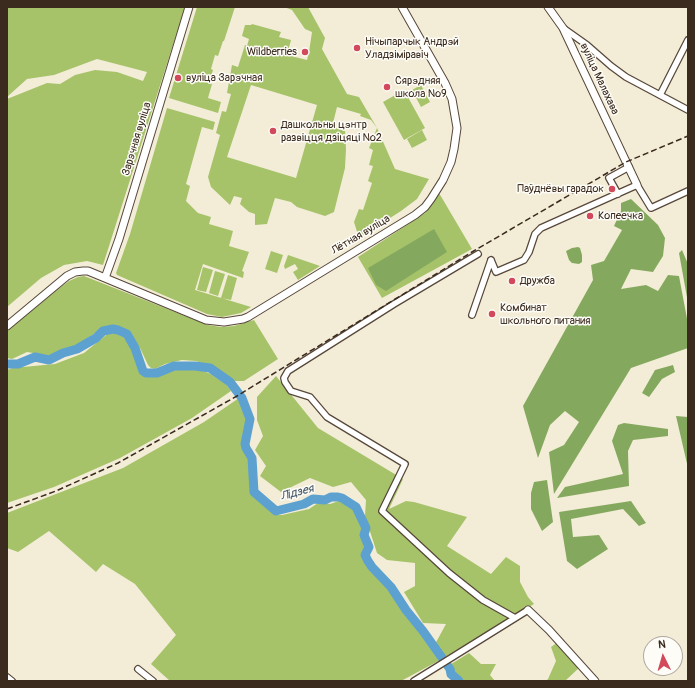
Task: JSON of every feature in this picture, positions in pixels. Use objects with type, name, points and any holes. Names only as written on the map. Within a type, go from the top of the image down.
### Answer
[{"type":"street","name":"Зарэчная вуліца","points":[[105,278],[119,239],[189,7]]},
{"type":"street","name":"Лётная вуліца","points":[[7,326],[67,276],[75,272],[88,271],[206,320],[224,322],[248,317],[415,215],[425,207],[443,180],[451,162],[457,128],[452,99],[445,83],[402,7]]},
{"type":"street","name":"вуліца Малахава","points":[[548,7],[563,28],[637,185]]},
{"type":"street","points":[[563,28],[588,45],[626,77],[688,110]]},
{"type":"street","points":[[660,95],[688,40]]},
{"type":"street","points":[[618,194],[609,178],[627,165]]},
{"type":"street","points":[[472,315],[492,260],[496,272],[524,260],[537,232],[541,228],[637,185],[651,208],[688,191]]},
{"type":"street","points":[[478,254],[290,370],[284,378],[291,391],[310,396],[327,417],[405,464],[382,511],[449,574],[484,600],[515,618]]},
{"type":"street","points":[[414,681],[528,610],[549,630],[595,681]]},
{"type":"street","points":[[138,669],[153,681]]},
{"type":"street","points":[[7,677],[12,681]]},
{"type":"green space","points":[[7,7],[185,7],[103,265],[87,261],[64,265],[41,278],[7,307],[7,99],[47,83],[60,84],[75,75],[95,70],[117,72],[143,81],[147,72],[97,59],[54,75],[27,79],[7,97]]},
{"type":"green space","points":[[197,7],[235,7],[224,41],[218,56],[215,55],[211,69],[213,70],[209,83],[212,84],[208,98],[221,102],[218,113],[169,98]]},
{"type":"green space","points":[[284,7],[308,7],[325,38],[322,49],[347,94],[359,97],[377,128],[371,120],[360,116],[361,114],[337,107],[332,127],[345,131],[346,149],[345,168],[334,212],[325,216],[297,207],[291,202],[275,198],[267,224],[255,225],[255,214],[249,212],[240,204],[242,198],[234,196],[230,205],[211,187],[208,177],[220,135],[216,133],[222,111],[226,112],[231,94],[227,93],[232,65],[238,67],[245,45],[247,46],[249,39],[242,36],[245,25],[252,24],[281,32],[279,37],[291,40],[287,55],[307,60],[312,32],[305,29],[292,10]],"holes":[[[251,85],[317,105],[296,178],[227,157]]]},
{"type":"green space","points":[[421,85],[430,102],[421,107],[412,90]]},
{"type":"green space","points":[[404,90],[425,128],[404,140],[383,102]]},
{"type":"green space","points":[[167,108],[215,122],[213,130],[202,127],[186,184],[190,186],[186,201],[198,213],[211,217],[209,224],[233,231],[229,246],[249,252],[242,271],[244,272],[243,278],[203,264],[195,290],[251,307],[241,313],[222,317],[207,314],[117,275],[116,273],[130,234]]},
{"type":"green space","points":[[377,128],[395,169],[429,179],[417,199],[359,238],[354,222],[359,209],[363,210],[372,183],[368,181],[373,166],[369,165],[373,150],[369,148]]},
{"type":"green space","points":[[422,130],[427,140],[412,148],[407,139]]},
{"type":"green space","points":[[439,193],[472,249],[382,298],[358,257],[425,213]]},
{"type":"green space","points":[[631,199],[658,225],[665,238],[663,256],[653,272],[631,269],[621,289],[646,285],[658,291],[668,275],[679,276],[688,324],[688,348],[631,368],[554,494],[549,452],[564,445],[579,422],[565,411],[550,425],[538,458],[523,406],[593,280],[591,265],[604,261],[622,230],[614,226],[621,211],[621,203]]},
{"type":"green space","points":[[434,229],[447,252],[386,291],[376,285],[368,268]]},
{"type":"green space","points":[[578,247],[580,248],[582,255],[582,262],[579,264],[572,263],[569,260],[566,251]]},
{"type":"green space","points":[[682,250],[688,264],[688,303],[679,253]]},
{"type":"green space","points":[[271,251],[283,255],[277,273],[265,269]]},
{"type":"green space","points":[[288,255],[320,266],[298,280],[293,272],[298,269],[295,264],[285,269],[284,266]]},
{"type":"green space","points":[[203,267],[213,270],[206,292],[197,290]]},
{"type":"green space","points":[[215,271],[225,274],[218,296],[209,293]]},
{"type":"green space","points":[[228,275],[237,278],[231,300],[221,298]]},
{"type":"green space","points":[[84,276],[208,325],[221,327],[234,326],[254,320],[278,359],[244,381],[234,381],[213,367],[196,361],[182,360],[165,364],[155,369],[148,365],[140,348],[128,332],[122,328],[110,326],[101,329],[79,344],[50,356],[27,352],[12,359],[7,358],[7,331],[69,281]]},
{"type":"green space","points":[[111,331],[120,333],[130,344],[143,373],[156,376],[183,367],[195,368],[211,374],[226,384],[231,391],[192,418],[120,458],[54,487],[7,503],[7,370],[15,367],[55,364],[84,353]]},
{"type":"green space","points":[[673,365],[675,372],[662,379],[649,397],[642,393],[655,370]]},
{"type":"green space","points":[[276,376],[318,428],[403,479],[389,509],[406,501],[467,517],[447,546],[491,574],[506,557],[520,566],[520,582],[528,597],[534,604],[442,659],[401,681],[170,681],[151,664],[176,635],[135,584],[103,564],[96,572],[49,531],[18,552],[7,548],[7,513],[123,468],[204,422],[239,398],[248,419],[245,434],[245,445],[251,457],[253,470],[252,492],[276,515],[309,509],[318,503],[330,504],[339,501],[358,511],[364,526],[363,537],[368,546],[365,554],[366,561],[381,577],[405,612],[434,646],[446,624],[423,623],[404,592],[415,586],[415,563],[387,560],[377,553],[365,516],[366,500],[351,482],[333,487],[310,478],[281,492],[260,476],[266,466],[255,450],[263,436],[257,420],[257,397]]},
{"type":"green space","points":[[676,416],[688,417],[688,468]]},
{"type":"green space","points":[[624,423],[668,429],[668,436],[633,440],[628,451],[629,486],[557,498],[565,487],[623,474],[612,441],[618,425]]},
{"type":"green space","points":[[547,480],[553,522],[542,531],[531,509],[531,493],[534,482]]},
{"type":"green space","points":[[631,501],[646,523],[639,526],[623,509],[571,519],[573,537],[599,535],[608,549],[577,569],[567,561],[559,512]]},
{"type":"green space","points":[[558,642],[580,667],[565,681],[546,681],[556,661],[551,647]]},
{"type":"green space","points":[[469,653],[481,664],[496,664],[490,675],[495,681],[459,681],[451,674],[448,666]]},
{"type":"waterway","name":"Лідзея","points":[[7,364],[18,364],[35,357],[49,360],[63,353],[77,349],[96,338],[103,331],[113,329],[127,334],[135,348],[143,371],[146,373],[157,373],[174,366],[195,366],[210,368],[230,382],[242,398],[250,419],[245,444],[252,458],[254,492],[276,511],[304,504],[313,499],[325,500],[331,497],[342,498],[356,507],[366,528],[364,535],[369,547],[365,555],[368,561],[391,587],[406,610],[450,669],[451,674],[459,681]]},
{"type":"railway","points":[[7,509],[56,491],[118,463],[237,396],[472,252],[626,162],[688,136]]},
{"type":"place","name":"Нічыпарчык Андрэй Уладзіміравіч","points":[[357,48]]},
{"type":"place","name":"Wildberries","points":[[305,52]]},
{"type":"place","name":"вуліца Зарэчная","points":[[178,78]]},
{"type":"place","name":"Сярэдняя школа №9","points":[[387,87]]},
{"type":"place","name":"Дашкольны цэнтр развіцця дзіцяці №2","points":[[273,131]]},
{"type":"place","name":"Паўднёвы гарадок","points":[[612,189]]},
{"type":"place","name":"Копеечка","points":[[590,216]]},
{"type":"place","name":"Дружба","points":[[512,281]]},
{"type":"place","name":"Комбинат школьного питания","points":[[492,314]]}]
